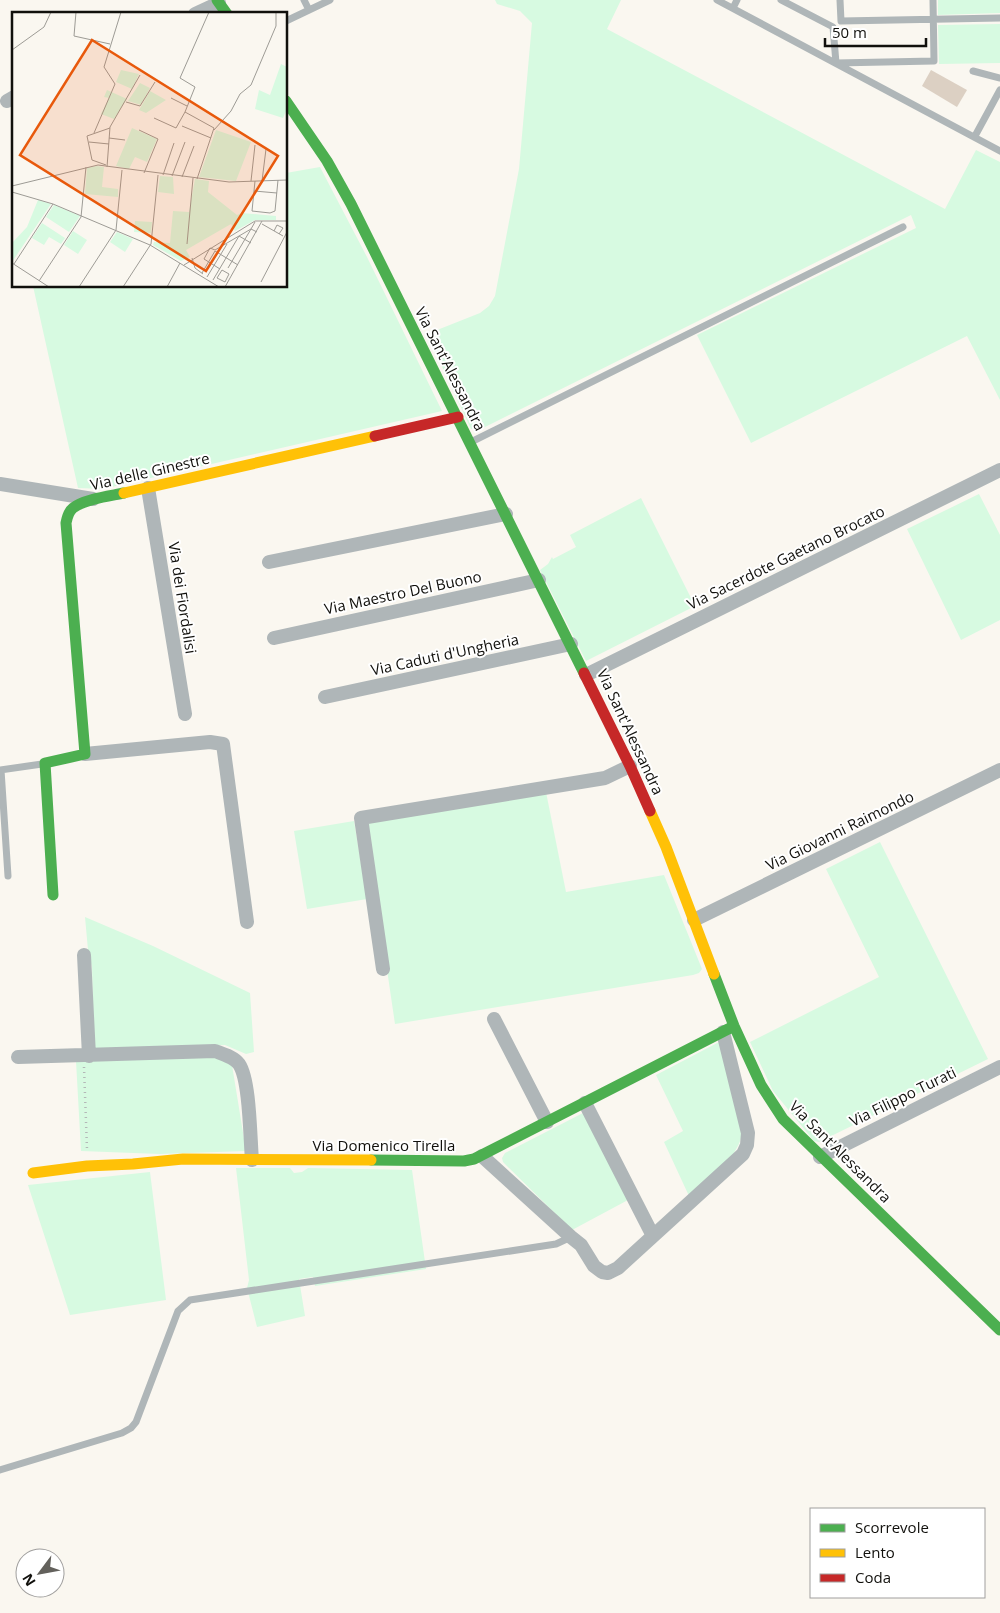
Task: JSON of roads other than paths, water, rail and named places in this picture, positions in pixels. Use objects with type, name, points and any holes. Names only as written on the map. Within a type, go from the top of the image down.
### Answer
[{"type":"street","points":[[201,12],[221,5]]},
{"type":"street","name":"Via Sant'Alessandra","points":[[288,104],[327,161],[351,204],[630,766],[666,847],[694,920],[728,1029],[783,1119],[1000,1330]]},
{"type":"street","name":"Via delle Ginestre","points":[[85,754],[66,523],[68,515],[73,508],[94,499],[458,417]]},
{"type":"street","name":"Via Sacerdote Gaetano Brocato","points":[[586,675],[1000,470]]},
{"type":"street","points":[[0,484],[94,499]]},
{"type":"street","name":"Via dei Fiordalisi","points":[[148,488],[185,714]]},
{"type":"street","points":[[269,562],[506,514]]},
{"type":"street","name":"Via Maestro Del Buono","points":[[274,638],[539,580]]},
{"type":"street","name":"Via Caduti d'Ungheria","points":[[325,697],[571,644]]},
{"type":"street","points":[[53,895],[45,763],[85,754],[210,742],[222,744],[247,922]]},
{"type":"street","points":[[383,969],[360,818],[605,778],[630,766]]},
{"type":"street","name":"Via Giovanni Raimondo","points":[[694,920],[1000,770]]},
{"type":"street","points":[[84,955],[86,1056]]},
{"type":"street","points":[[494,1019],[547,1122]]},
{"type":"street","points":[[482,1156],[581,1245],[594,1266],[602,1272],[608,1273],[618,1268],[743,1154],[747,1145],[748,1133],[728,1029]]},
{"type":"street","name":"Via Domenico Tirella","points":[[33,1174],[88,1166],[183,1159],[464,1162],[482,1156],[728,1029]]},
{"type":"street","points":[[18,1057],[215,1051],[228,1055],[238,1063],[246,1082],[252,1160]]},
{"type":"street","name":"Via Filippo Turati","points":[[820,1157],[1000,1067]]},
{"type":"street","points":[[585,1103],[654,1236]]},
{"type":"lane","points":[[304,0],[309,10]]},
{"type":"lane","points":[[288,20],[330,0]]},
{"type":"lane","points":[[717,0],[1000,151]]},
{"type":"lane","points":[[733,8],[737,0]]},
{"type":"lane","points":[[781,0],[833,27]]},
{"type":"lane","points":[[840,0],[841,22]]},
{"type":"lane","points":[[836,63],[934,61],[932,0]]},
{"type":"lane","points":[[833,27],[841,22],[1000,18]]},
{"type":"lane","points":[[833,27],[836,63]]},
{"type":"lane","points":[[973,71],[1000,78]]},
{"type":"lane","points":[[975,136],[1000,90]]},
{"type":"lane","points":[[470,442],[903,227]]},
{"type":"lane","points":[[8,876],[0,770],[45,763]]},
{"type":"lane","points":[[0,1470],[122,1433],[131,1428],[136,1422],[178,1310],[190,1300],[556,1244],[571,1237]]}]
